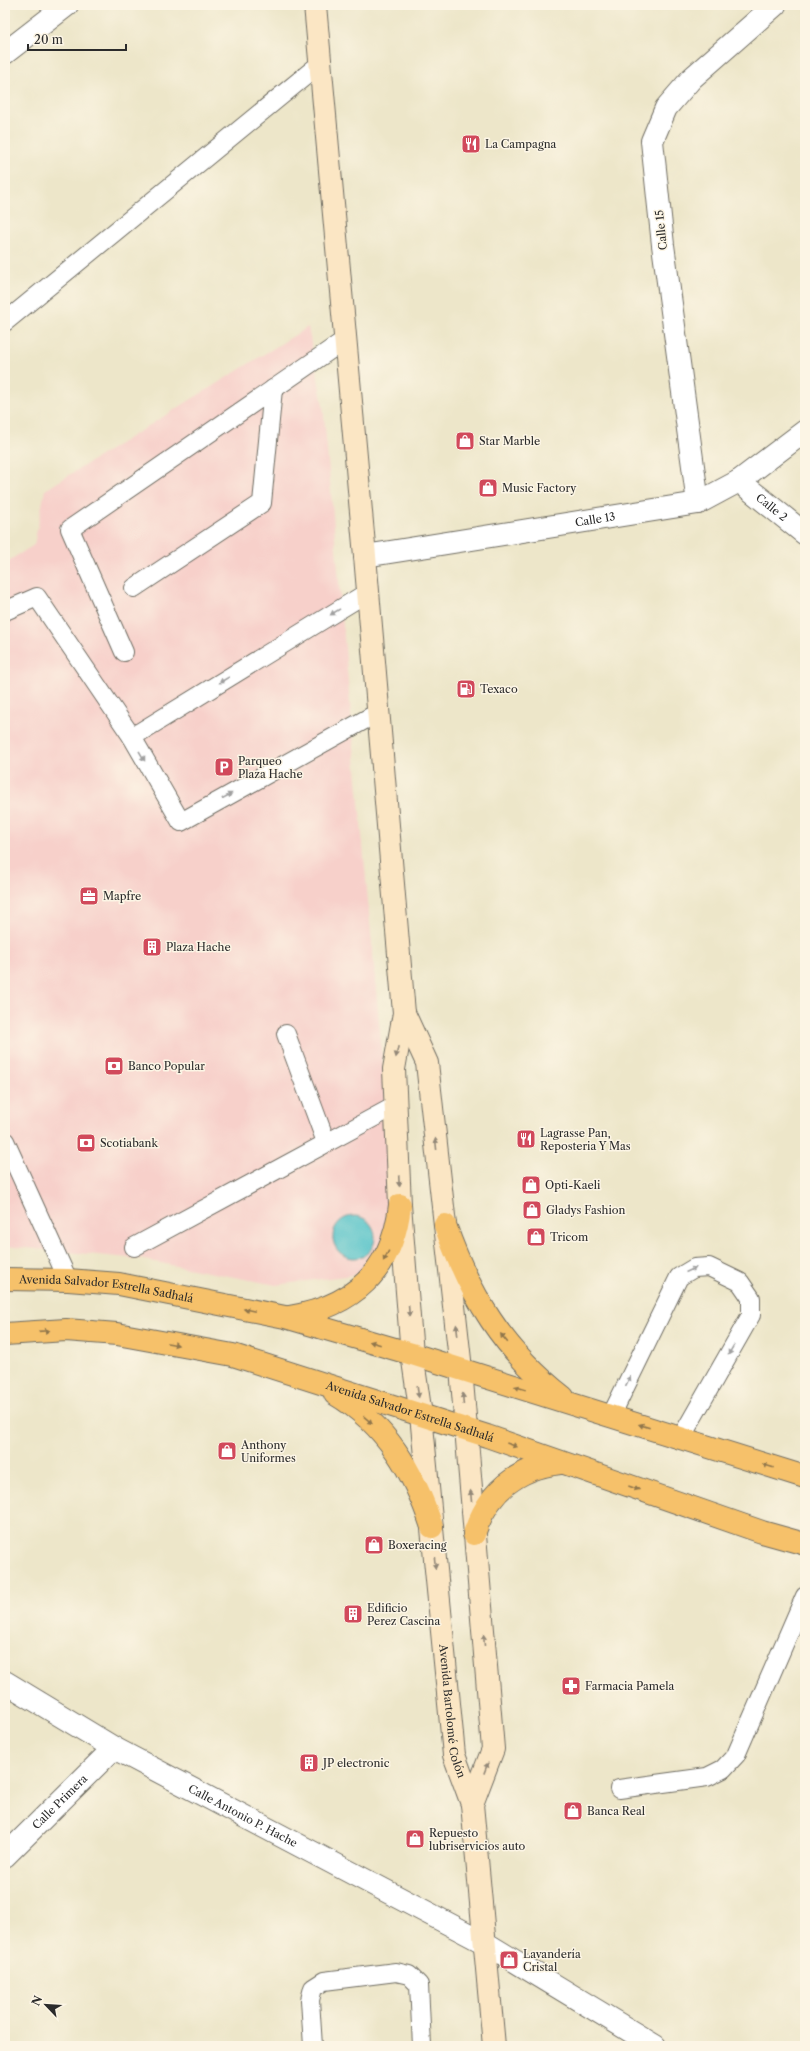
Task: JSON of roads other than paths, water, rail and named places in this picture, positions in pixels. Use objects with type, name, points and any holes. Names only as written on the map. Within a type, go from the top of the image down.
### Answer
[{"type":"highway","points":[[285,1317],[305,1314],[335,1304],[357,1290],[367,1281],[383,1261],[392,1243],[398,1225],[400,1205]]},
{"type":"highway","points":[[445,1225],[465,1277],[493,1325],[529,1368],[572,1404]]},
{"type":"highway","name":"Avenida Salvador Estrella Sadhalá","points":[[5,1280],[68,1280],[119,1284],[285,1317],[461,1369],[805,1477]]},
{"type":"highway","name":"Avenida Salvador Estrella Sadhalá","points":[[5,1334],[66,1330],[118,1334],[233,1355],[465,1429],[762,1532],[805,1544]]},
{"type":"highway","points":[[300,1376],[341,1397],[376,1427],[392,1444],[416,1483],[432,1527]]},
{"type":"highway","points":[[474,1534],[486,1506],[505,1484],[531,1469],[560,1463]]},
{"type":"main road","points":[[316,5],[379,712],[404,1013]]},
{"type":"main road","name":"Avenida Bartolomé Colón","points":[[404,1013],[394,1069],[400,1205],[412,1354],[421,1415],[454,1754],[472,1804],[494,2046]]},
{"type":"main road","name":"Avenida Bartolomé Colón","points":[[404,1013],[427,1063],[461,1369],[493,1749],[472,1804]]},
{"type":"street","points":[[7,47],[66,5]]},
{"type":"street","name":"Calle 15","points":[[698,503],[663,245],[652,141],[666,108],[692,78],[775,5]]},
{"type":"street","name":"Calle 13","points":[[365,556],[698,503],[739,481],[805,431]]},
{"type":"street","name":"Calle 2","points":[[739,481],[805,534]]},
{"type":"street","name":"Calle Antonio P. Hache","points":[[5,1682],[114,1748],[485,1943],[656,2046]]},
{"type":"street","name":"Calle Primera","points":[[5,1856],[114,1748]]},
{"type":"lane","points":[[5,322],[321,63]]},
{"type":"lane","points":[[124,652],[70,529],[346,339]]},
{"type":"lane","points":[[134,588],[262,503],[273,389]]},
{"type":"lane","points":[[132,737],[368,592]]},
{"type":"lane","points":[[5,611],[37,597],[132,737],[181,822],[379,712]]},
{"type":"lane","points":[[286,1034],[326,1142]]},
{"type":"lane","points":[[134,1247],[395,1106]]},
{"type":"lane","points":[[5,1141],[68,1280]]},
{"type":"lane","points":[[611,1416],[678,1277],[694,1268],[709,1267],[740,1282],[751,1298],[751,1316],[681,1438]]},
{"type":"lane","points":[[618,1789],[707,1778],[723,1770],[736,1756],[805,1596]]},
{"type":"lane","points":[[313,2046],[310,2000],[313,1988],[324,1981],[396,1972],[409,1975],[419,1985],[422,2046]]},
{"type":"water","points":[[354,1216],[369,1222],[375,1237],[369,1252],[354,1258],[339,1252],[333,1237],[339,1222]]},
{"type":"place","name":"La Campagna","points":[[471,144]]},
{"type":"place","name":"Star Marble","points":[[465,441]]},
{"type":"place","name":"Music Factory","points":[[488,488]]},
{"type":"place","name":"Texaco","points":[[466,689]]},
{"type":"place","name":"Parqueo Plaza Hache","points":[[224,767]]},
{"type":"place","name":"Mapfre","points":[[89,896]]},
{"type":"place","name":"Plaza Hache","points":[[152,947]]},
{"type":"place","name":"Banco Popular","points":[[114,1066]]},
{"type":"place","name":"Lagrasse Pan, Reposteria Y Mas","points":[[526,1139]]},
{"type":"place","name":"Scotiabank","points":[[86,1143]]},
{"type":"place","name":"Opti-Kaeli","points":[[531,1185]]},
{"type":"place","name":"Gladys Fashion","points":[[532,1210]]},
{"type":"place","name":"Tricom","points":[[536,1237]]},
{"type":"place","name":"Anthony Uniformes","points":[[227,1451]]},
{"type":"place","name":"Boxeracing","points":[[374,1545]]},
{"type":"place","name":"Edificio Perez Cascina","points":[[353,1614]]},
{"type":"place","name":"Farmacia Pamela","points":[[571,1686]]},
{"type":"place","name":"JP electronic","points":[[309,1763]]},
{"type":"place","name":"Banca Real","points":[[573,1811]]},
{"type":"place","name":"Repuesto lubriservicios auto","points":[[415,1839]]},
{"type":"place","name":"Lavandería Cristal","points":[[509,1960]]}]
